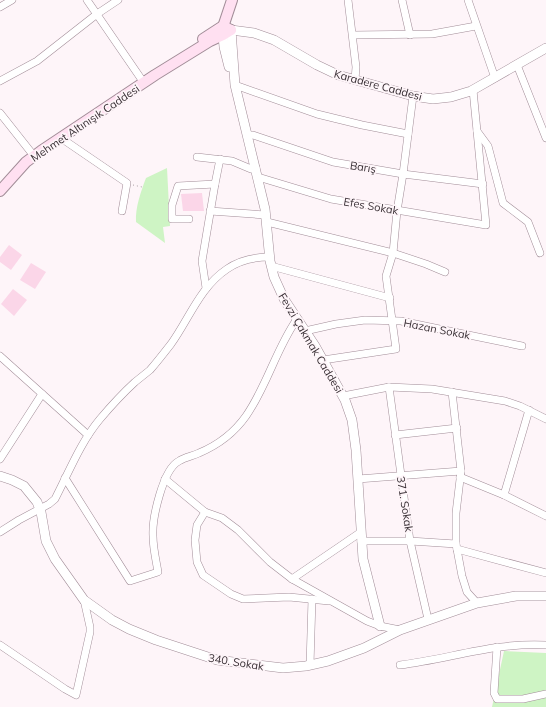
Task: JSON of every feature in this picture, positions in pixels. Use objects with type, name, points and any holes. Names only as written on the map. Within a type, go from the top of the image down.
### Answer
[{"type":"main road","name":"Fevzi Çakmak Caddesi","points":[[226,30],[232,0]]},
{"type":"main road","name":"Fevzi Çakmak Caddesi","points":[[226,30],[232,18],[237,0]]},
{"type":"main road","name":"Mehmet Altınışık Caddesi","points":[[0,191],[16,172],[34,156],[144,83],[175,59],[226,30]]},
{"type":"street","points":[[0,7],[12,0]]},
{"type":"street","points":[[87,0],[144,83]]},
{"type":"street","points":[[0,81],[37,61],[97,14],[118,0]]},
{"type":"street","points":[[348,0],[356,67],[355,80]]},
{"type":"street","points":[[402,0],[410,35]]},
{"type":"street","points":[[468,0],[495,78]]},
{"type":"street","points":[[353,35],[432,34],[476,26]]},
{"type":"street","name":"Karadere Caddesi","points":[[226,30],[254,33],[274,40],[328,71],[413,96],[433,99],[451,97],[473,90],[546,48]]},
{"type":"street","name":"Fevzi Çakmak Caddesi","points":[[226,30],[235,85],[257,173],[266,218],[271,262],[279,289],[323,360],[349,409],[352,420],[358,479],[363,559],[380,626]]},
{"type":"street","points":[[517,65],[544,128],[546,138]]},
{"type":"street","points":[[235,85],[317,114],[408,134]]},
{"type":"street","points":[[473,90],[483,184]]},
{"type":"street","points":[[323,360],[396,349],[386,276],[393,253],[397,211],[413,96]]},
{"type":"street","points":[[0,113],[34,156]]},
{"type":"street","points":[[477,131],[488,146],[503,202],[528,222],[540,253]]},
{"type":"street","name":"Barış","points":[[247,135],[253,135],[333,162],[403,174],[483,184]]},
{"type":"street","points":[[61,138],[126,183],[122,211]]},
{"type":"street","name":"Efes Sokak","points":[[197,157],[232,161],[257,173],[331,199],[486,225],[483,184]]},
{"type":"street","points":[[206,288],[202,261],[214,184],[220,159]]},
{"type":"street","points":[[189,219],[172,220],[172,205],[178,186],[214,184]]},
{"type":"street","points":[[210,211],[266,218],[393,253],[445,272]]},
{"type":"street","points":[[0,532],[39,508],[49,504],[55,499],[88,435],[124,392],[150,370],[187,320],[206,288],[227,268],[243,260],[261,257],[271,262],[390,298]]},
{"type":"street","points":[[65,478],[130,581],[158,572],[152,536],[159,498],[165,479],[172,467],[178,461],[213,447],[225,438],[246,416],[269,374],[288,332],[297,319]]},
{"type":"street","name":"Hazan Sokak","points":[[305,331],[364,320],[400,321],[522,346]]},
{"type":"street","points":[[0,356],[88,435]]},
{"type":"street","points":[[342,396],[389,388],[432,389],[505,401],[545,417]]},
{"type":"street","name":"371. Sokak","points":[[389,388],[410,541],[428,619]]},
{"type":"street","points":[[452,392],[457,428],[460,474],[456,513],[457,547],[462,576],[467,592],[477,603]]},
{"type":"street","points":[[0,459],[42,394]]},
{"type":"street","points":[[504,495],[528,410]]},
{"type":"street","points":[[395,435],[457,428]]},
{"type":"street","points":[[358,479],[460,474],[546,516]]},
{"type":"street","name":"340. Sokak","points":[[0,476],[24,486],[33,496],[39,508],[46,541],[55,559],[84,600],[112,620],[129,629],[196,654],[217,660],[283,668],[310,665],[328,661],[364,648],[400,630],[477,603],[516,596],[546,596]]},
{"type":"street","points":[[165,479],[205,512],[222,518],[238,530],[270,562],[292,579],[367,621],[380,626],[400,630]]},
{"type":"street","points":[[205,512],[197,525],[195,540],[197,562],[203,575],[231,594],[243,599],[289,597],[332,602]]},
{"type":"street","points":[[292,579],[361,537],[457,547],[546,572]]},
{"type":"street","points":[[310,665],[312,599]]},
{"type":"street","points":[[0,645],[76,695],[90,632],[84,600]]},
{"type":"street","points":[[400,665],[497,647],[546,644]]},
{"type":"street","points":[[497,647],[494,692],[497,699],[523,699],[546,694]]},
{"type":"path","points":[[126,183],[142,187]]},
{"type":"green space","points":[[167,168],[170,226],[163,227],[165,243],[136,222],[136,211],[146,178]]},
{"type":"green space","points":[[504,651],[546,653],[546,707],[492,707]]},
{"type":"building","points":[[202,193],[204,211],[183,211],[181,194]]},
{"type":"building","points":[[9,245],[22,255],[11,270],[0,262],[0,257]]},
{"type":"building","points":[[31,263],[46,272],[35,289],[20,280]]},
{"type":"building","points":[[13,289],[27,300],[14,316],[1,304]]}]
